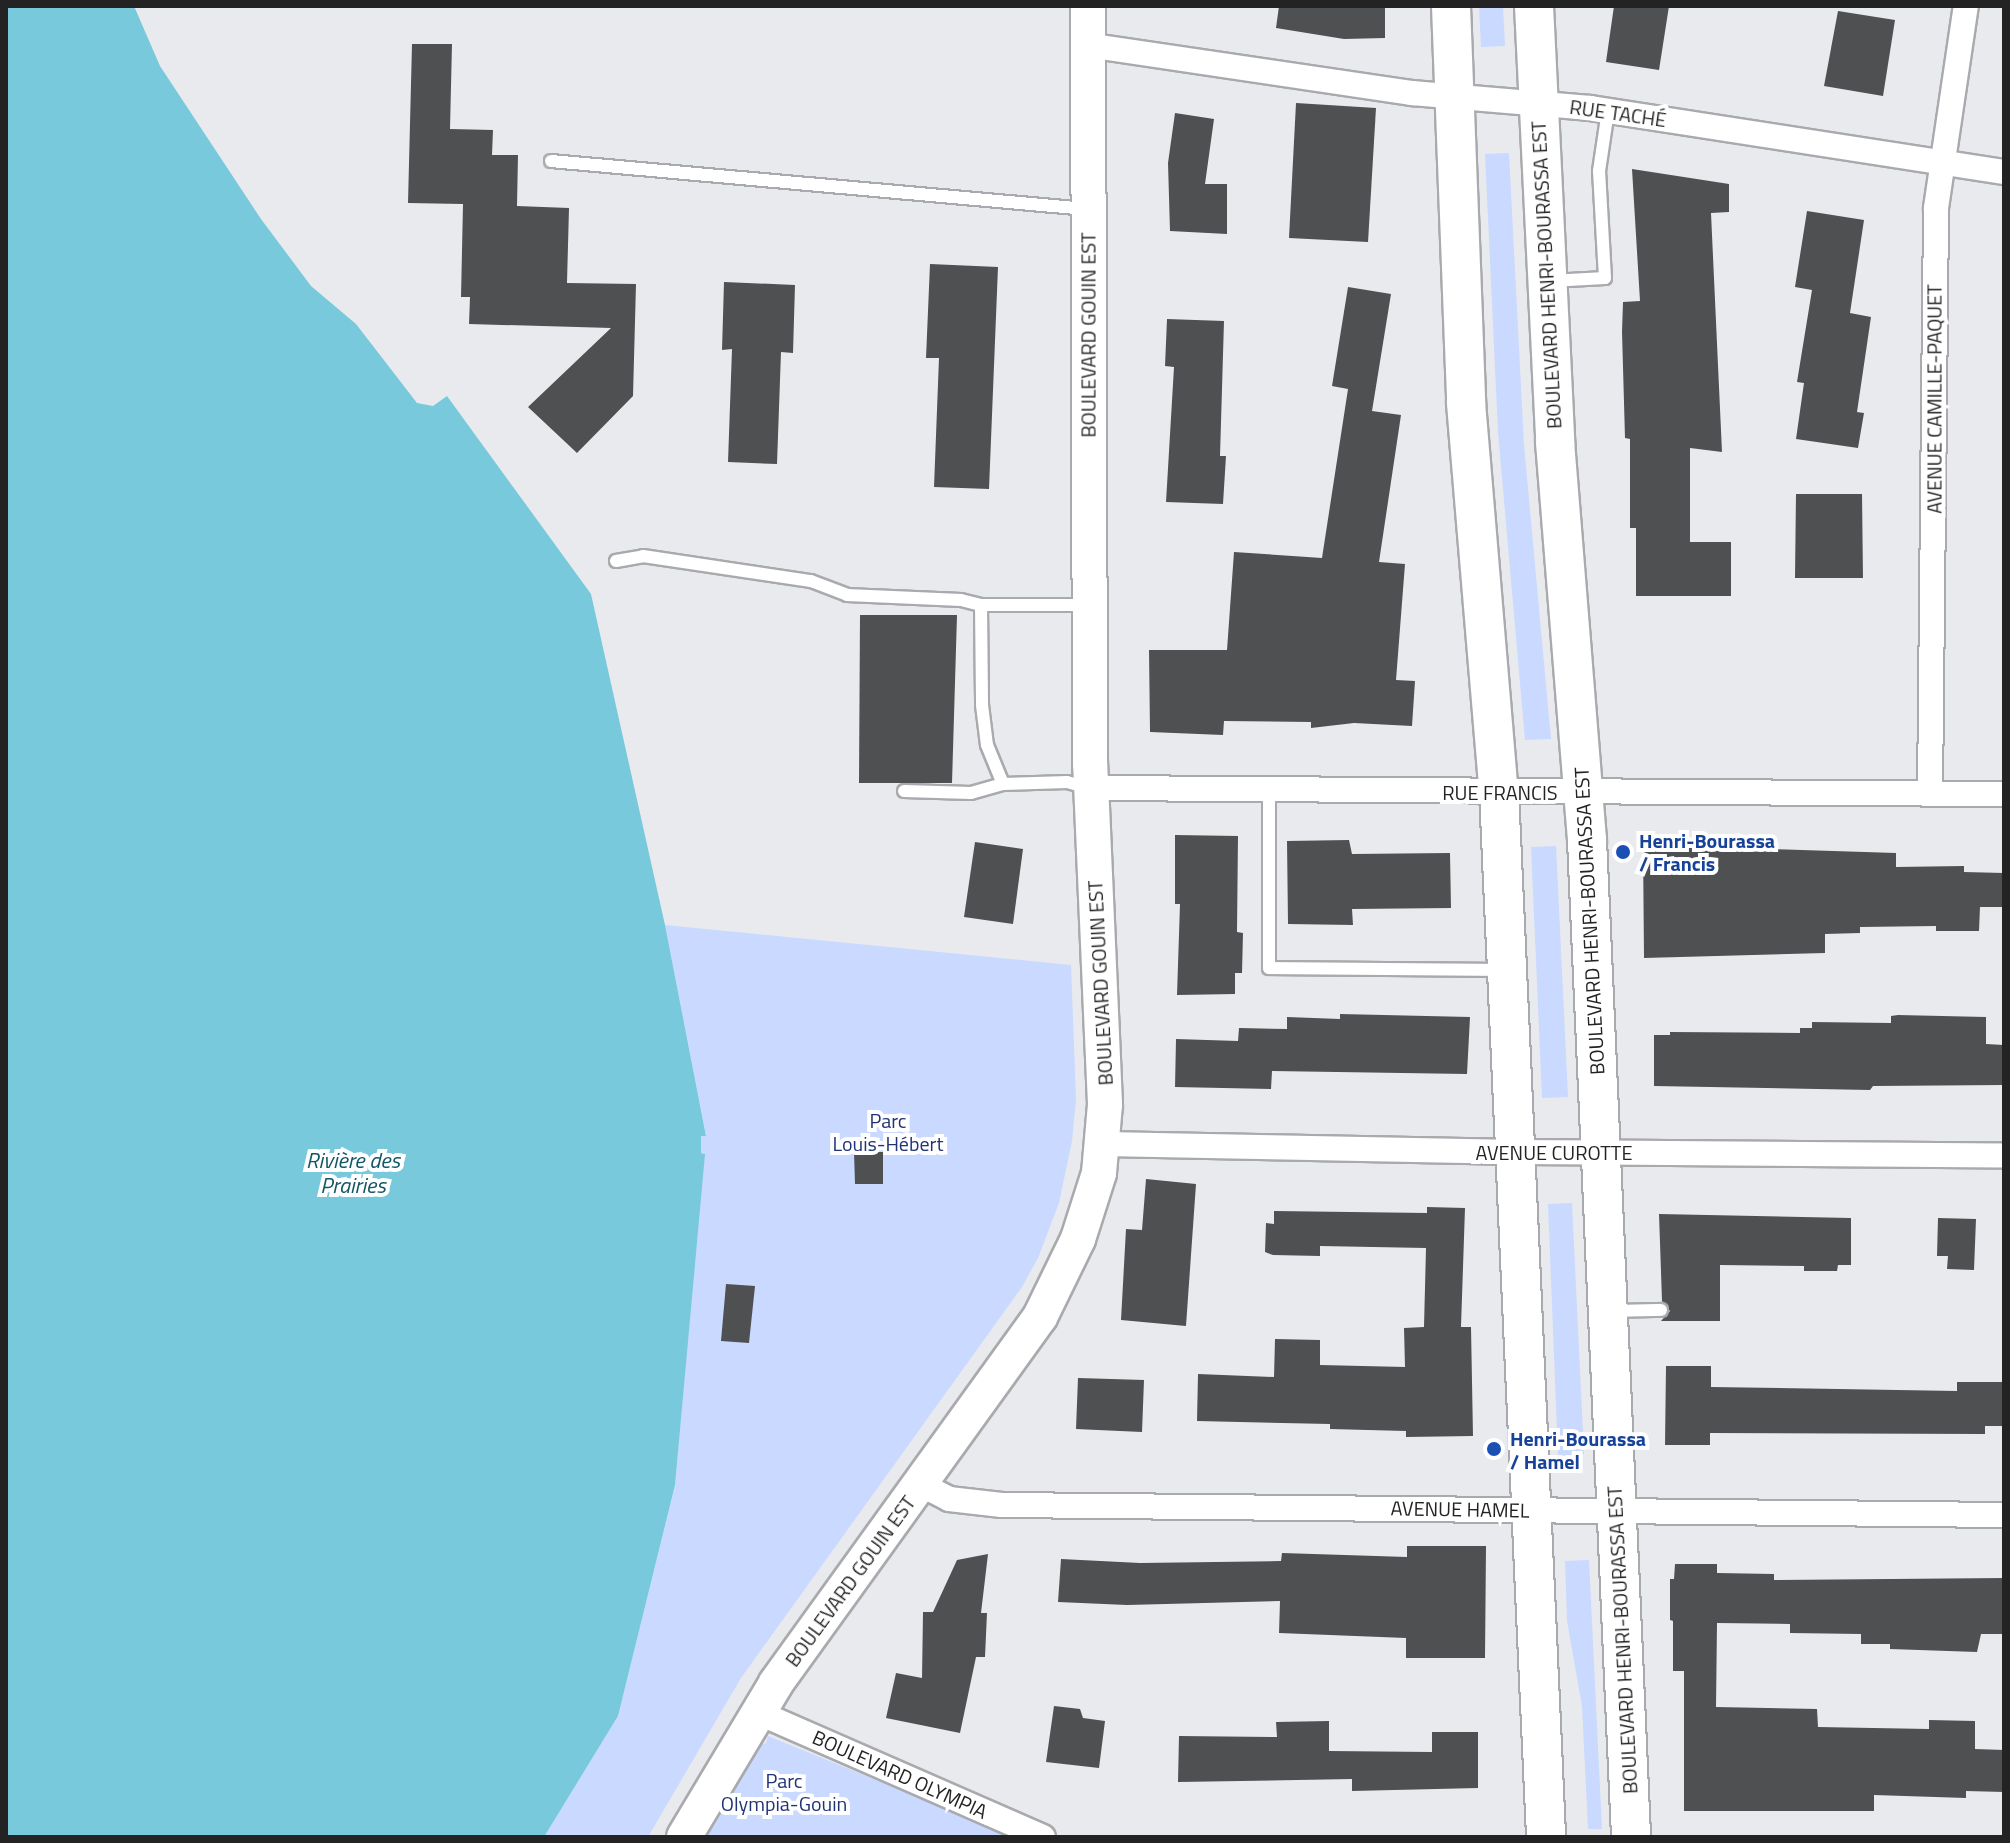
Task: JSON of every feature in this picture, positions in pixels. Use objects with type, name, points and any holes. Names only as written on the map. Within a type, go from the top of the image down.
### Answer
[{"type":"main road","points":[[1451,6],[1466,403],[1499,792],[1546,1837]]},
{"type":"main road","name":"BOULEVARD HENRI-BOURASSA EST","points":[[1534,6],[1556,456],[1584,792],[1631,1837]]},
{"type":"street","name":"BOULEVARD GOUIN EST","points":[[684,1837],[757,1712],[1048,1304],[1084,1226],[1104,1144],[1105,1104],[1091,788],[1088,6]]},
{"type":"street","name":"AVENUE CAMILLE-PAQUET","points":[[1930,794],[1936,208],[1966,6]]},
{"type":"street","name":"RUE TACHÉ","points":[[1087,45],[1454,96],[1608,111],[2004,172]]},
{"type":"street","name":"RUE FRANCIS","points":[[1091,788],[2004,794]]},
{"type":"street","name":"AVENUE CUROTTE","points":[[1104,1144],[1517,1152],[2004,1155]]},
{"type":"street","name":"AVENUE HAMEL","points":[[920,1484],[942,1497],[986,1504],[2004,1515]]},
{"type":"street","name":"BOULEVARD OLYMPIA","points":[[757,1712],[1043,1837]]},
{"type":"lane","points":[[1547,281],[1605,278],[1599,171],[1608,111]]},
{"type":"lane","points":[[551,161],[1087,209]]},
{"type":"lane","points":[[616,561],[643,556],[811,581],[847,595],[961,600],[981,605],[1090,605]]},
{"type":"lane","points":[[981,605],[982,718],[987,745],[1003,784]]},
{"type":"lane","points":[[904,791],[971,793],[1003,784],[1067,782],[1091,788]]},
{"type":"lane","points":[[1269,790],[1269,968],[1507,969]]},
{"type":"lane","points":[[1607,1312],[1661,1310]]},
{"type":"green space","points":[[1479,6],[1503,6],[1505,46],[1481,47]]},
{"type":"green space","points":[[1509,153],[1524,445],[1551,739],[1525,740],[1498,432],[1485,154]]},
{"type":"green space","points":[[1556,846],[1568,1097],[1542,1098],[1531,847]]},
{"type":"green space","name":"Parc Louis-Hébert","points":[[665,925],[1071,965],[1076,1100],[1072,1141],[1059,1203],[1038,1258],[1022,1287],[741,1678],[648,1837],[544,1837],[618,1716],[675,1485],[704,1153],[701,1153],[701,1135],[706,1135]]},
{"type":"green space","points":[[1572,1203],[1584,1454],[1558,1456],[1548,1204]]},
{"type":"green space","points":[[1589,1560],[1602,1829],[1588,1829],[1582,1706],[1567,1621],[1565,1561]]},
{"type":"green space","name":"Parc Olympia-Gouin","points":[[768,1736],[1016,1837],[705,1837],[758,1745],[766,1743]]},
{"type":"water","name":"Rivière des Prairies","points":[[6,6],[134,6],[160,66],[261,219],[311,286],[356,324],[417,403],[433,406],[447,396],[591,594],[665,925],[706,1136],[701,1136],[701,1153],[705,1154],[675,1485],[618,1716],[544,1837],[6,1837]]},
{"type":"building","points":[[1279,6],[1385,6],[1385,38],[1344,39],[1276,28]]},
{"type":"building","points":[[1614,6],[1669,6],[1659,70],[1606,62]]},
{"type":"building","points":[[1838,11],[1895,20],[1883,96],[1824,86]]},
{"type":"building","points":[[412,44],[452,44],[450,129],[493,130],[492,155],[518,155],[517,206],[569,208],[567,283],[636,284],[633,396],[577,453],[528,407],[611,328],[469,324],[470,297],[461,297],[463,204],[408,203]]},
{"type":"building","points":[[1296,103],[1376,108],[1368,242],[1289,238]]},
{"type":"building","points":[[1175,113],[1214,119],[1205,184],[1227,184],[1227,234],[1170,231],[1168,163]]},
{"type":"building","points":[[1632,169],[1729,184],[1729,212],[1711,213],[1722,452],[1690,448],[1690,542],[1731,542],[1731,596],[1636,596],[1636,528],[1630,528],[1630,439],[1625,438],[1622,332],[1623,302],[1640,301]]},
{"type":"building","points":[[1807,211],[1864,220],[1850,313],[1871,317],[1857,412],[1864,413],[1858,448],[1796,439],[1804,383],[1797,382],[1812,290],[1795,287]]},
{"type":"building","points":[[930,264],[998,267],[989,489],[934,487],[939,358],[926,358]]},
{"type":"building","points":[[724,282],[795,285],[793,353],[781,352],[777,464],[728,462],[732,349],[722,350]]},
{"type":"building","points":[[1348,287],[1391,294],[1372,411],[1401,415],[1379,562],[1405,564],[1396,680],[1415,681],[1412,726],[1354,723],[1311,728],[1311,722],[1224,721],[1223,735],[1150,732],[1149,650],[1227,650],[1234,552],[1322,558],[1348,389],[1332,386]]},
{"type":"building","points":[[1167,319],[1224,321],[1220,456],[1226,456],[1223,504],[1166,502],[1174,367],[1165,366]]},
{"type":"building","points":[[1796,494],[1862,494],[1863,578],[1795,578]]},
{"type":"building","points":[[860,615],[957,615],[952,783],[859,783]]},
{"type":"building","points":[[1175,835],[1238,836],[1237,932],[1243,933],[1242,973],[1235,973],[1235,994],[1177,995],[1180,904],[1175,904]]},
{"type":"building","points":[[1349,840],[1352,854],[1450,853],[1451,908],[1352,909],[1353,925],[1288,924],[1287,841]]},
{"type":"building","points":[[975,842],[1023,849],[1013,924],[964,917]]},
{"type":"building","points":[[1643,845],[1896,853],[1896,867],[1964,866],[1964,872],[2004,873],[2004,907],[1980,907],[1979,931],[1936,931],[1936,926],[1860,927],[1860,933],[1825,934],[1825,953],[1644,958]]},
{"type":"building","points":[[1340,1014],[1470,1017],[1467,1074],[1272,1071],[1271,1089],[1175,1087],[1176,1039],[1238,1041],[1239,1028],[1287,1029],[1287,1017],[1340,1019]]},
{"type":"building","points":[[1891,1016],[1986,1017],[1986,1044],[2004,1045],[2004,1085],[1873,1086],[1870,1090],[1654,1086],[1654,1035],[1670,1035],[1670,1032],[1800,1033],[1800,1028],[1812,1028],[1812,1022],[1891,1023]]},
{"type":"building","points":[[854,1152],[883,1152],[883,1184],[855,1184]]},
{"type":"building","points":[[1146,1179],[1196,1184],[1186,1326],[1121,1320],[1126,1229],[1142,1230]]},
{"type":"building","points":[[1427,1207],[1465,1208],[1461,1327],[1471,1327],[1473,1436],[1406,1437],[1406,1431],[1330,1429],[1330,1424],[1197,1421],[1198,1374],[1274,1377],[1275,1339],[1320,1340],[1320,1365],[1405,1367],[1404,1328],[1424,1327],[1426,1248],[1320,1246],[1320,1256],[1273,1255],[1265,1252],[1266,1223],[1274,1224],[1274,1211],[1427,1213]]},
{"type":"building","points":[[1659,1214],[1851,1218],[1851,1265],[1838,1265],[1837,1271],[1804,1271],[1804,1266],[1720,1265],[1720,1321],[1661,1321],[1670,1311],[1662,1301]]},
{"type":"building","points":[[1938,1218],[1976,1219],[1974,1270],[1947,1269],[1948,1256],[1937,1256]]},
{"type":"building","points":[[726,1284],[755,1286],[749,1343],[721,1341]]},
{"type":"building","points":[[1666,1366],[1711,1366],[1711,1387],[1957,1391],[1957,1382],[2004,1382],[2004,1426],[1985,1426],[1985,1434],[1710,1433],[1710,1445],[1665,1445]]},
{"type":"building","points":[[1078,1378],[1144,1380],[1142,1432],[1076,1429]]},
{"type":"building","points":[[1407,1546],[1486,1546],[1485,1658],[1406,1658],[1406,1638],[1279,1633],[1280,1601],[1127,1605],[1058,1602],[1061,1559],[1140,1563],[1281,1561],[1282,1553],[1407,1557]]},
{"type":"building","points":[[988,1554],[981,1613],[987,1613],[985,1657],[976,1657],[960,1733],[886,1718],[896,1673],[922,1678],[923,1612],[933,1612],[957,1560]]},
{"type":"building","points":[[1675,1564],[1717,1564],[1717,1573],[1774,1574],[1774,1580],[2004,1578],[2004,1634],[1981,1634],[1977,1652],[1890,1649],[1890,1644],[1861,1644],[1861,1634],[1790,1633],[1790,1624],[1717,1623],[1716,1707],[1817,1709],[1818,1727],[1929,1729],[1929,1720],[1975,1721],[1975,1749],[2004,1750],[2004,1792],[1966,1791],[1966,1798],[1874,1795],[1874,1811],[1684,1811],[1684,1671],[1673,1671],[1673,1621],[1670,1620],[1670,1579],[1674,1579]]},
{"type":"building","points":[[1054,1706],[1080,1709],[1083,1718],[1105,1721],[1099,1768],[1046,1762]]},
{"type":"building","points":[[1329,1721],[1329,1751],[1432,1752],[1432,1732],[1478,1732],[1478,1788],[1352,1791],[1352,1779],[1178,1782],[1179,1736],[1277,1737],[1276,1722]]},
{"type":"place","name":"Henri-Bourassa / Francis","points":[[1623,852]]},
{"type":"place","name":"Henri-Bourassa / Hamel","points":[[1494,1449]]}]
